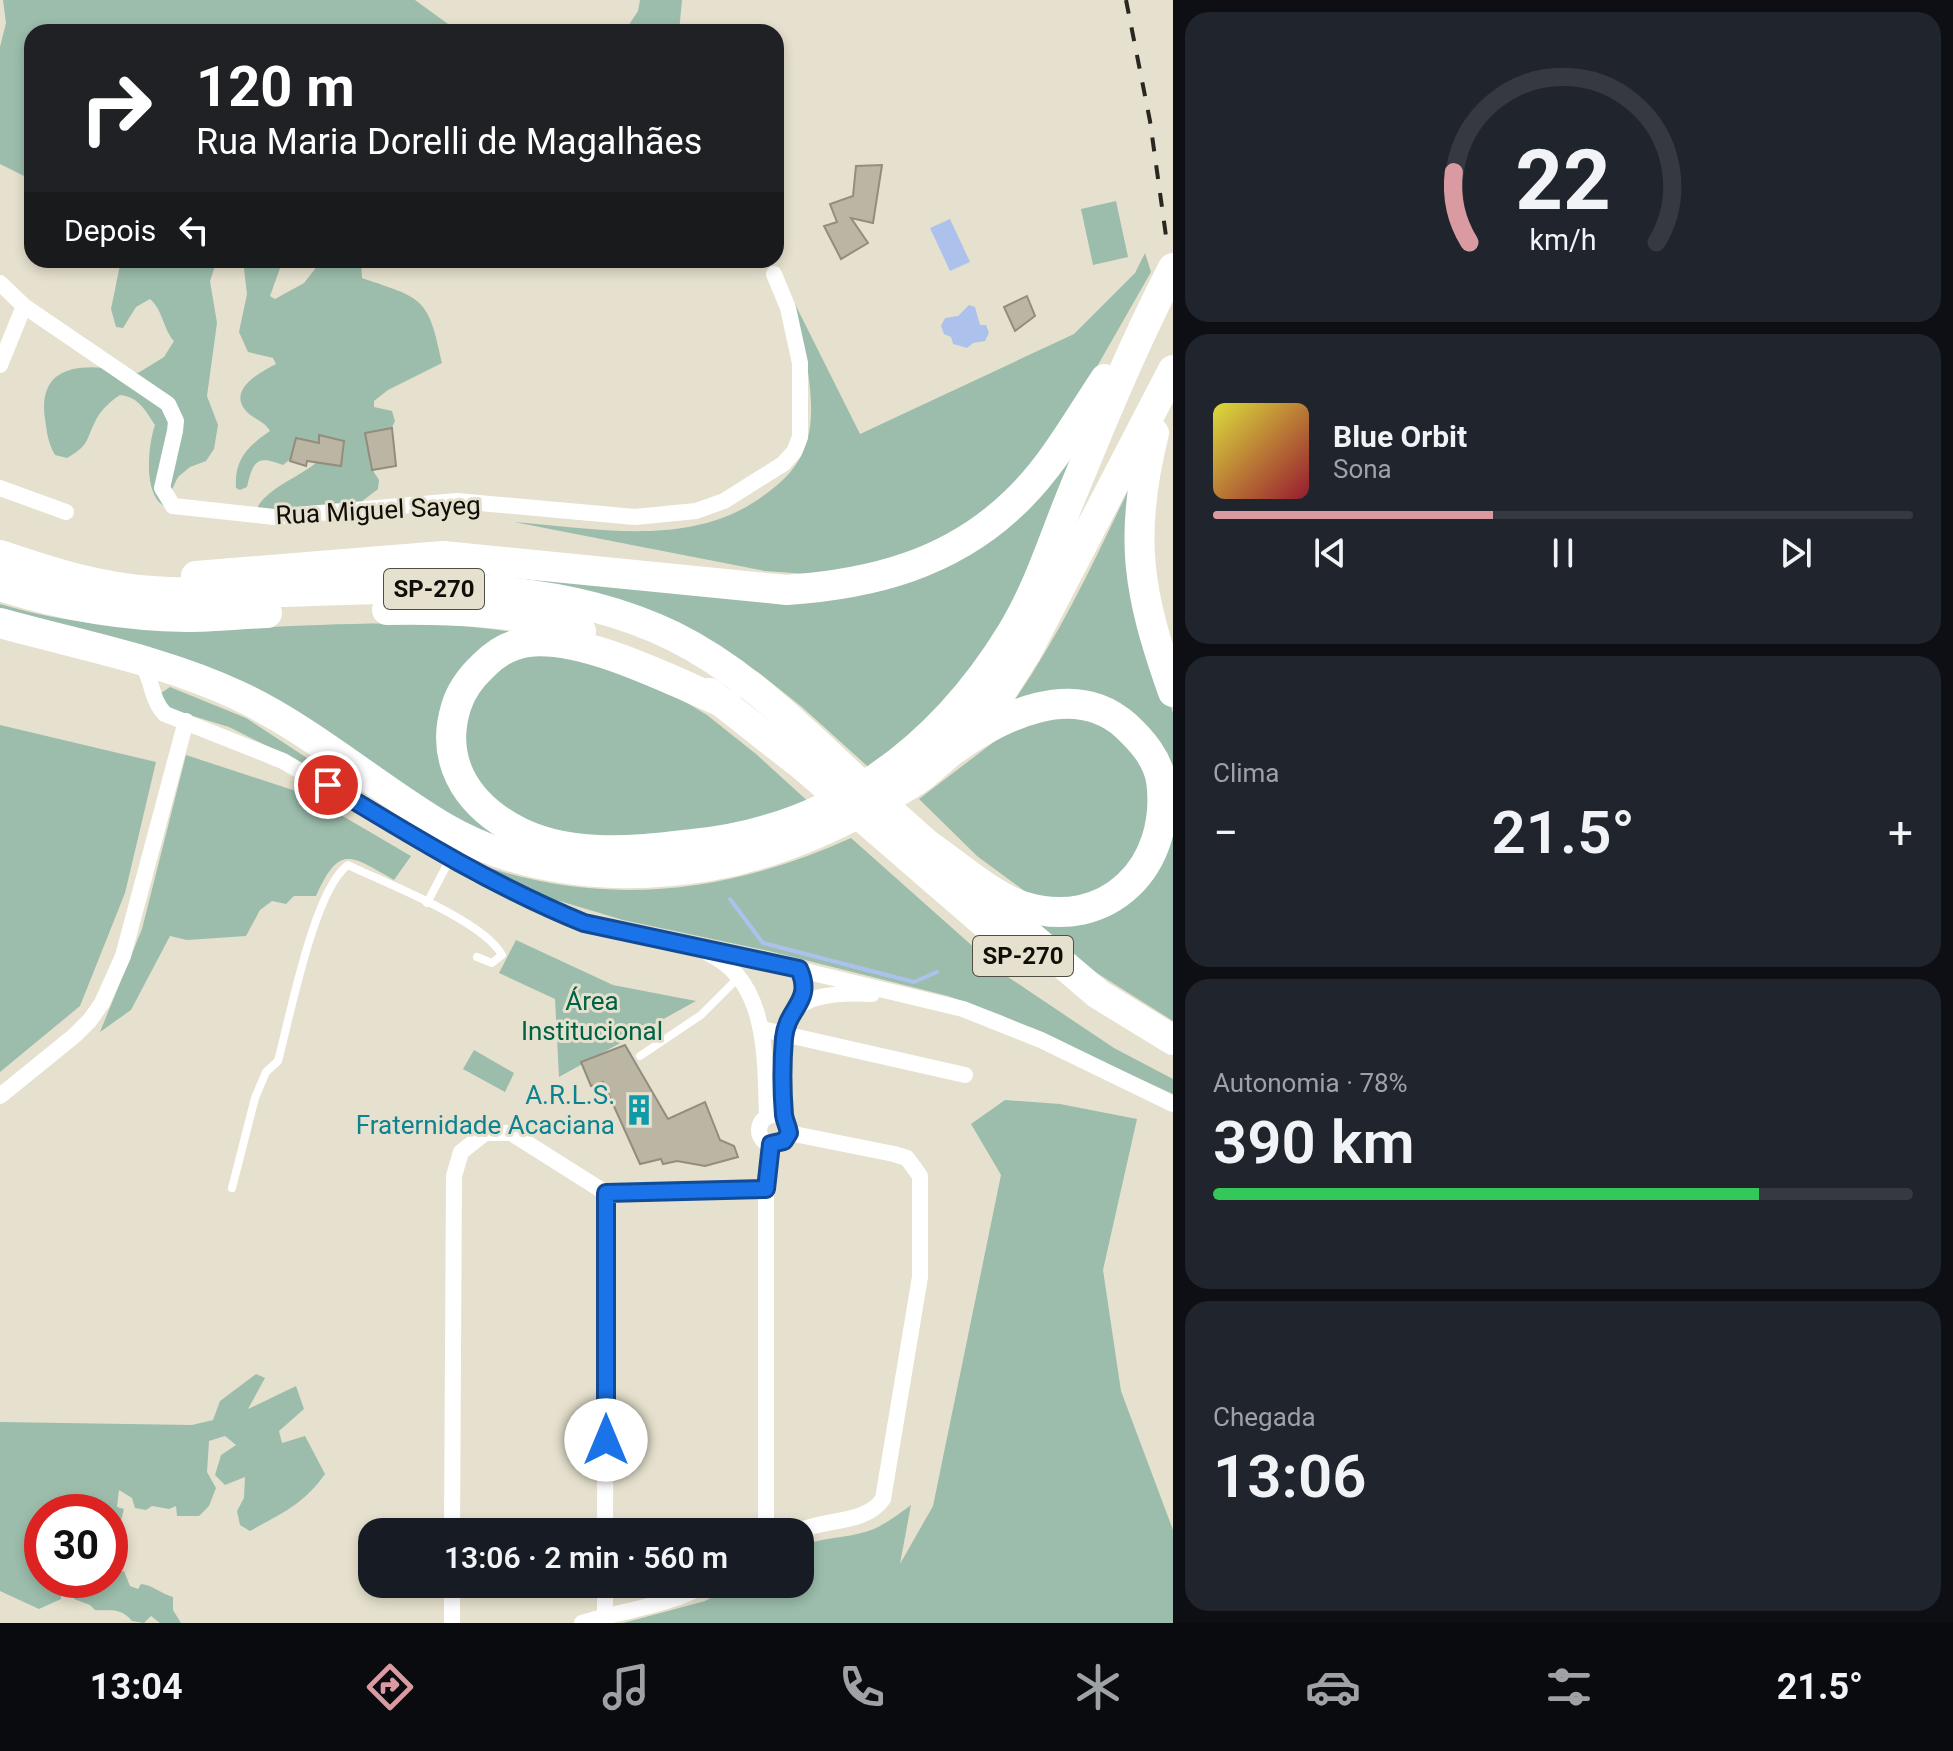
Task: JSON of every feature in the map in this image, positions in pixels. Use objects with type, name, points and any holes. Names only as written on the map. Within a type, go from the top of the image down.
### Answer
[{"type":"highway","points":[[51,572],[113,580],[155,581],[443,556],[541,563],[787,590],[844,586],[891,574],[939,555],[990,525],[1017,501],[1069,435],[1150,311],[1173,268]]},
{"type":"highway","points":[[727,704],[640,667],[599,654],[558,643],[528,642],[494,655],[464,687],[452,726],[451,749],[464,785],[485,813],[528,838],[568,849],[638,850],[721,841],[792,821],[852,795],[904,760],[940,728],[981,680],[1013,629],[1032,592],[1150,311]]},
{"type":"highway","points":[[1170,376],[1145,470],[1137,528],[1141,587],[1150,628],[1173,692]]},
{"type":"highway","points":[[959,746],[1000,694],[1026,653],[1170,376]]},
{"type":"highway","name":"SP-270","points":[[0,555],[95,583],[150,591],[261,594],[461,588],[565,601],[615,614],[673,636],[726,667],[784,711],[814,760]]},
{"type":"highway","name":"SP-270","points":[[0,586],[60,602],[122,612],[187,617],[422,610],[522,617],[617,642],[681,674],[814,760],[1098,994],[1173,1040]]},
{"type":"highway","points":[[0,623],[182,672],[268,710],[447,829],[491,849],[586,872],[666,871],[757,856],[808,838],[920,778],[959,746],[1021,711],[1050,703],[1091,707],[1117,718],[1144,743],[1159,771],[1165,803],[1159,840],[1143,872],[1119,896],[1089,909],[1055,913],[1019,905],[905,835]]},
{"type":"highway","name":"SP-270","points":[[905,835],[1084,1006],[1142,1044],[1173,1060]]},
{"type":"street","name":"Rua Miguel Sayeg","points":[[0,283],[24,306],[168,404],[176,421],[162,488],[167,501],[180,508],[274,517],[457,501],[635,517],[669,516],[724,501],[783,464],[794,452],[801,429],[800,363],[788,308],[774,274]]},
{"type":"street","points":[[0,365],[24,306]]},
{"type":"street","points":[[0,488],[66,512]]},
{"type":"street","points":[[140,660],[148,671],[157,706],[165,714],[283,761],[450,859],[529,901],[584,923],[918,996],[1006,1025],[1173,1104]]},
{"type":"street","points":[[155,690],[166,677],[182,672]]},
{"type":"street","points":[[0,1096],[74,1036],[102,1003],[123,956],[186,721]]},
{"type":"street","points":[[693,947],[719,959],[738,977],[753,1001],[762,1029],[767,1117]]},
{"type":"street","points":[[799,969],[809,1000]]},
{"type":"street","points":[[814,1527],[864,1515],[875,1510],[883,1499],[920,1277],[920,1176],[907,1158],[786,1126],[776,1115],[760,1123],[759,1132],[763,1140],[771,1144],[784,1141],[786,1126],[784,1035],[786,1021],[809,1000],[835,992],[918,996]]},
{"type":"street","points":[[762,1029],[965,1075]]},
{"type":"street","points":[[452,1518],[454,1176],[461,1152],[485,1133],[511,1133],[606,1193],[766,1189]]},
{"type":"street","points":[[766,1518],[766,1189],[771,1144]]},
{"type":"street","points":[[605,1518],[606,1193]]},
{"type":"street","points":[[452,1598],[452,1623]]},
{"type":"street","points":[[605,1598],[605,1615]]},
{"type":"street","points":[[582,1623],[673,1598]]},
{"type":"lane","points":[[427,903],[450,859]]},
{"type":"lane","points":[[232,1188],[255,1098],[266,1072],[278,1061],[313,930],[338,871],[348,865],[427,903],[482,932],[502,955],[492,963],[477,957]]},
{"type":"lane","points":[[640,1056],[701,1015],[738,977]]},
{"type":"green space","points":[[3,0],[415,0],[448,24],[24,24],[24,176],[0,164],[0,47],[6,23]]},
{"type":"green space","points":[[640,0],[682,0],[680,24],[629,24],[638,11]]},
{"type":"green space","points":[[1116,201],[1128,257],[1093,265],[1081,209]]},
{"type":"green space","points":[[1145,253],[1151,272],[1054,442],[986,514],[909,556],[853,570],[807,574],[765,571],[514,522],[610,530],[674,529],[735,513],[771,490],[790,473],[800,458],[810,426],[808,372],[794,302],[860,434],[1074,334],[1135,273]]},
{"type":"green space","points":[[119,268],[214,268],[210,281],[217,323],[207,396],[218,425],[214,449],[206,461],[190,467],[178,477],[164,506],[157,500],[150,480],[150,444],[155,425],[132,398],[120,395],[101,411],[84,445],[67,458],[55,455],[47,433],[45,399],[50,384],[59,375],[88,367],[138,373],[164,357],[174,341],[150,299],[136,307],[123,328],[116,327],[111,309]]},
{"type":"green space","points":[[280,268],[270,296],[275,299],[304,283],[316,268],[361,268],[362,278],[410,296],[427,312],[442,363],[388,390],[374,401],[374,407],[392,411],[395,421],[388,436],[369,456],[370,466],[379,480],[378,489],[348,512],[260,514],[258,506],[263,499],[317,462],[293,457],[283,465],[267,460],[257,462],[247,487],[236,488],[237,469],[244,454],[270,431],[246,411],[241,403],[243,389],[248,382],[276,364],[273,358],[248,352],[239,332],[247,294],[244,269]]},
{"type":"green space","points":[[1077,450],[1046,536],[987,659],[876,774],[758,672],[547,583],[501,575],[412,571],[397,567],[894,582]]},
{"type":"green space","points":[[1136,474],[1138,611],[1173,713],[1173,1021],[1081,963],[1025,914],[1075,921],[1166,841],[1136,724],[1016,703],[1016,698],[1080,589]]},
{"type":"green space","points":[[0,604],[108,625],[160,628],[425,624],[528,634],[444,718],[494,830],[770,847],[473,834],[279,710],[0,615]]},
{"type":"green space","points":[[518,654],[569,655],[662,688],[707,715],[812,805],[654,842],[538,832],[470,783],[458,725],[467,700]]},
{"type":"green space","points":[[170,687],[246,718],[356,790],[229,727],[173,710],[164,704],[161,693]]},
{"type":"green space","points":[[1048,712],[1101,721],[1143,754],[1159,805],[1121,886],[1042,904],[977,856],[919,799],[1024,719]]},
{"type":"green space","points":[[0,725],[156,762],[125,893],[80,1006],[0,1072]]},
{"type":"green space","points":[[186,755],[305,794],[411,856],[394,880],[357,861],[340,861],[324,879],[316,896],[294,896],[286,904],[272,901],[260,910],[246,936],[187,940],[170,936],[131,1010],[100,1032],[142,929]]},
{"type":"green space","points":[[851,838],[1005,975],[1114,1048],[1173,1079],[1173,1094],[1001,1015],[948,996],[769,951],[623,920],[536,894],[463,858],[512,874],[561,885],[610,890],[658,889],[707,883],[756,872]]},
{"type":"green space","name":"Área Institucional","points":[[516,940],[613,985],[696,1001],[559,1077],[555,999],[499,973]]},
{"type":"green space","points":[[474,1050],[514,1073],[505,1092],[463,1069]]},
{"type":"green space","points":[[1005,1100],[1060,1104],[1137,1119],[1103,1270],[1121,1391],[1173,1530],[1173,1623],[623,1623],[710,1598],[814,1598],[814,1542],[868,1531],[888,1522],[911,1505],[900,1564],[933,1506],[1001,1175],[971,1124]]},
{"type":"green space","points":[[256,1374],[265,1378],[248,1409],[296,1386],[304,1409],[279,1431],[282,1443],[305,1436],[325,1474],[291,1507],[250,1531],[240,1525],[237,1511],[244,1498],[245,1477],[225,1485],[215,1475],[221,1455],[236,1445],[225,1436],[209,1441],[207,1472],[216,1488],[209,1506],[199,1516],[177,1516],[176,1506],[169,1509],[152,1506],[146,1510],[135,1508],[132,1498],[119,1490],[119,1494],[24,1494],[24,1598],[61,1599],[39,1609],[0,1591],[0,1422],[192,1425],[213,1420],[220,1401]]},
{"type":"green space","points":[[128,1581],[130,1586],[138,1589],[141,1584],[173,1597],[173,1610],[181,1623],[160,1623],[151,1616],[144,1623],[132,1621],[120,1612],[95,1610],[74,1599],[128,1598]]},
{"type":"water","points":[[950,219],[970,262],[950,271],[930,228]]},
{"type":"water","points":[[969,305],[975,307],[980,325],[986,325],[989,333],[985,341],[973,343],[967,348],[953,344],[941,326],[945,318],[958,316]]},
{"type":"building","points":[[882,165],[873,223],[851,218],[868,243],[841,259],[824,226],[837,222],[830,204],[853,196],[856,166]]},
{"type":"building","points":[[1027,296],[1035,316],[1015,331],[1004,307]]},
{"type":"building","points":[[392,428],[396,466],[372,470],[365,433]]},
{"type":"building","points":[[319,435],[344,441],[341,466],[307,461],[306,466],[290,461],[296,438],[319,443]]},
{"type":"building","name":"A.R.L.S. Fraternidade Acaciana","points":[[625,1045],[668,1119],[705,1102],[720,1140],[734,1146],[738,1157],[705,1166],[677,1161],[663,1164],[661,1159],[640,1164],[603,1082],[591,1086],[581,1062]]},
{"type":"waterway","points":[[730,899],[763,943],[914,982],[937,972]]},
{"type":"railway","points":[[1126,0],[1150,121],[1166,236]]},
{"type":"place","name":"A.R.L.S. Fraternidade Acaciana","points":[[639,1110]]},
{"type":"route","points":[[328,785],[477,875],[529,901],[584,923],[799,969],[802,976],[802,1004],[792,1011],[786,1021],[783,1048],[784,1119],[789,1133],[784,1141],[771,1144],[766,1189],[606,1193],[606,1440]]}]
